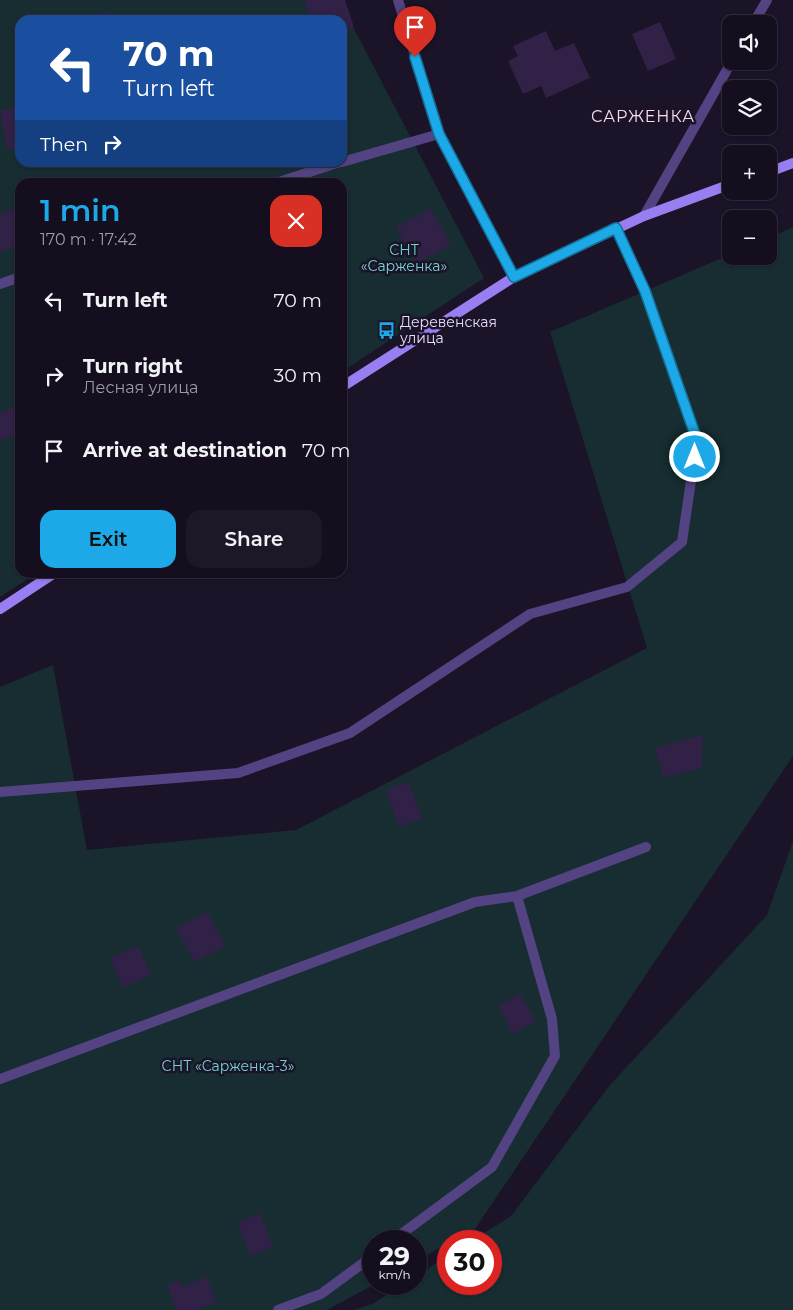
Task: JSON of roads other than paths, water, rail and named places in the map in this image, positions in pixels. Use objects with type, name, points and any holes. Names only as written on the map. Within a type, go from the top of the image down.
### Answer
[{"type":"main road","points":[[777,169],[793,163]]},
{"type":"main road","points":[[347,384],[514,277],[616,228],[722,187]]},
{"type":"main road","points":[[0,609],[47,578]]},
{"type":"street","points":[[398,0],[439,134],[514,277]]},
{"type":"street","points":[[758,15],[767,0]]},
{"type":"street","points":[[644,216],[727,70]]},
{"type":"street","points":[[347,160],[439,134]]},
{"type":"street","points":[[291,178],[326,167]]},
{"type":"street","points":[[0,792],[238,773],[350,733],[530,614],[627,587],[682,542],[697,440],[645,291],[616,228]]},
{"type":"street","points":[[0,284],[15,279]]},
{"type":"street","points":[[0,1079],[475,902],[516,896],[646,846]]},
{"type":"street","points":[[407,1230],[492,1167],[555,1056],[552,1019],[516,896]]},
{"type":"street","points":[[278,1310],[322,1294],[362,1264]]},
{"type":"place","name":"Деревенская улица","points":[[386,330]]},
{"type":"district","name":"САРЖЕНКА","points":[[643,116]]},
{"type":"park label","name":"СНТ «Сарженка»","points":[[404,258]]},
{"type":"park label","name":"СНТ «Сарженка-3»","points":[[228,1066]]}]
